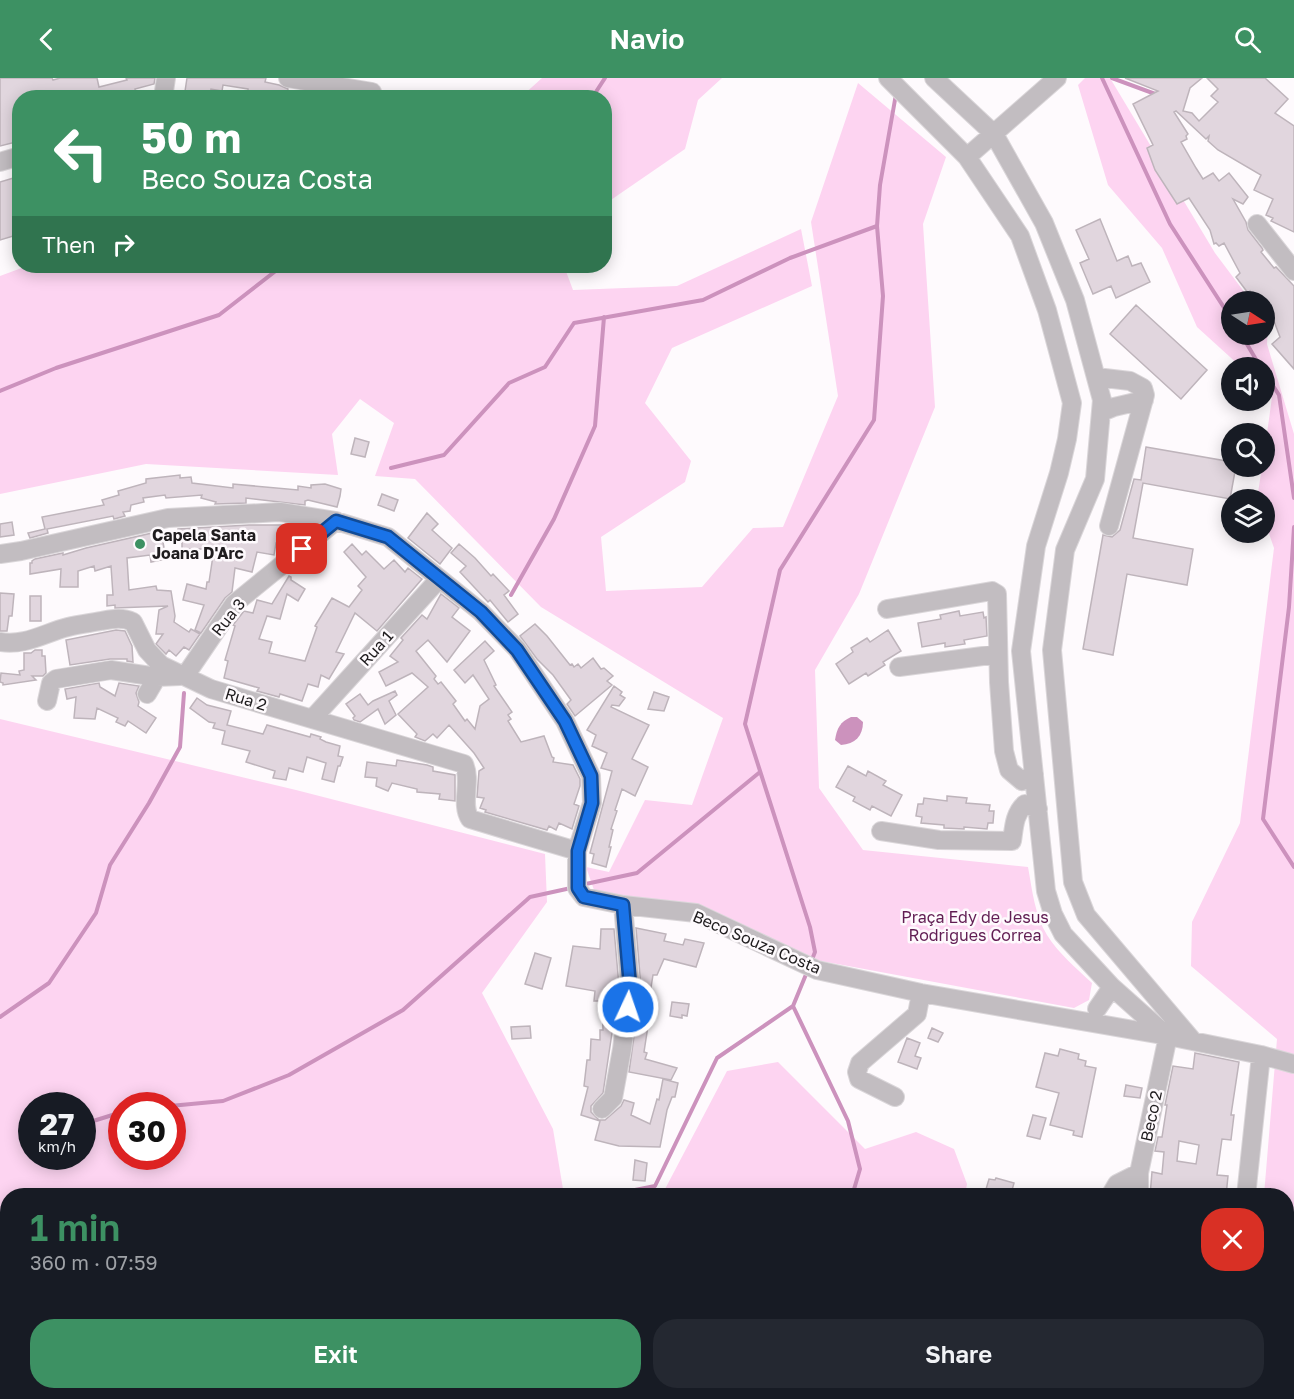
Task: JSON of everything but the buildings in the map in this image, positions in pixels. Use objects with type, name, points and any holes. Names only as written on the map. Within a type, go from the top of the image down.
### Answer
[{"type":"street","points":[[888,78],[967,157],[1020,236],[1047,310],[1072,403],[1059,473],[1036,546],[1021,651],[1031,807],[1041,845],[1046,891],[1053,914],[1063,934],[1112,987],[1168,1036]]},
{"type":"street","points":[[934,78],[994,134],[1044,223],[1075,300],[1096,377],[1102,400],[1102,412],[1095,479],[1065,550],[1052,650],[1073,882],[1086,915],[1193,1041]]},
{"type":"street","points":[[967,157],[1058,78]]},
{"type":"street","points":[[301,84],[354,90]]},
{"type":"street","points":[[1257,224],[1294,271]]},
{"type":"street","points":[[1047,310],[1075,300]]},
{"type":"street","points":[[1096,377],[1130,381],[1140,385],[1144,391],[1144,400],[1109,526]]},
{"type":"street","points":[[1102,412],[1144,400]]},
{"type":"street","name":"Beco Souza Costa","points":[[0,554],[168,518],[280,512],[336,521],[388,537],[481,612],[517,650],[565,721],[591,776],[592,803],[578,851],[578,888],[584,897],[623,905],[696,914],[817,970],[921,993],[1168,1036],[1294,1064]]},
{"type":"street","name":"Rua 3","points":[[185,676],[234,604],[336,521]]},
{"type":"street","points":[[1036,546],[1065,550]]},
{"type":"street","name":"Rua 1","points":[[314,718],[439,579]]},
{"type":"street","points":[[887,609],[996,592],[998,594],[998,654],[1004,751],[1009,770],[1028,777]]},
{"type":"street","name":"Rua 2","points":[[0,642],[12,644],[28,641],[67,627],[117,618],[126,619],[133,622],[147,650],[161,665],[211,689],[464,764],[467,774],[468,818],[578,851]]},
{"type":"street","points":[[899,668],[998,654]]},
{"type":"street","points":[[47,701],[51,683],[56,679],[111,670],[157,677],[185,676]]},
{"type":"street","points":[[147,694],[157,677]]},
{"type":"street","points":[[1012,841],[1018,813],[1031,807]]},
{"type":"street","points":[[881,831],[939,840],[1012,841],[1041,845]]},
{"type":"street","points":[[602,1109],[613,1098],[630,986],[623,905]]},
{"type":"street","points":[[1097,1009],[1112,987]]},
{"type":"street","points":[[895,1097],[859,1079],[857,1072],[860,1063],[917,1014],[921,993]]},
{"type":"street","name":"Beco 2","points":[[1139,1188],[1139,1173],[1168,1036]]},
{"type":"street","points":[[1247,1188],[1261,1055]]},
{"type":"street","points":[[1115,1188],[1117,1184],[1139,1173]]},
{"type":"green space","points":[[542,78],[722,78],[698,100],[685,149],[612,199],[612,90],[529,90]]},
{"type":"green space","points":[[1085,78],[1110,78],[1215,253],[1244,291],[1221,291],[1221,345],[1267,345],[1271,357],[1230,357],[1197,327],[1162,248],[1108,185],[1078,85]]},
{"type":"green space","name":"Praça Edy de Jesus Rodrigues Correa","points":[[858,83],[946,157],[923,224],[935,407],[859,594],[815,670],[819,788],[863,850],[1028,867],[1043,928],[1062,955],[1092,983],[1089,1000],[1074,1008],[805,958],[689,904],[626,901],[594,890],[586,867],[609,872],[645,800],[692,805],[723,718],[541,607],[415,479],[375,476],[394,423],[360,399],[332,434],[338,475],[146,464],[0,494],[0,276],[12,272],[567,273],[573,290],[677,286],[801,229],[812,286],[672,348],[645,403],[691,461],[685,482],[601,537],[606,591],[702,587],[753,528],[783,527],[838,396],[811,222]]},
{"type":"green space","points":[[1275,371],[1294,434],[1294,1188],[1265,1188],[1277,1039],[1191,966],[1192,922],[1240,823],[1274,548],[1272,543],[1275,543],[1275,489],[1259,489],[1260,477],[1275,477],[1275,423],[1268,423],[1270,411],[1275,411]]},
{"type":"green space","points":[[0,719],[296,790],[545,854],[547,902],[482,993],[553,1129],[563,1188],[0,1188]]},
{"type":"green space","points":[[778,1062],[865,1149],[916,1132],[954,1149],[967,1184],[966,1188],[666,1188],[727,1071]]},
{"type":"shaded area","points":[[851,717],[857,717],[863,722],[862,731],[854,741],[841,745],[835,740],[837,732],[842,723]]},
{"type":"waterway","points":[[597,90],[605,78]]},
{"type":"waterway","points":[[1102,78],[1170,224],[1221,303]]},
{"type":"waterway","points":[[1112,78],[1158,95]]},
{"type":"waterway","points":[[811,962],[815,952],[810,927],[745,724],[780,570],[874,420],[883,296],[877,226],[880,185],[896,94]]},
{"type":"waterway","points":[[391,468],[444,455],[509,383],[545,367],[574,323],[703,300],[790,258],[877,226]]},
{"type":"waterway","points":[[0,391],[56,368],[219,315],[273,273]]},
{"type":"waterway","points":[[511,595],[554,519],[595,426],[604,317]]},
{"type":"waterway","points":[[1247,345],[1255,357]]},
{"type":"waterway","points":[[1275,389],[1279,395],[1294,498]]},
{"type":"waterway","points":[[1294,527],[1289,607],[1263,819],[1294,867]]},
{"type":"waterway","points":[[0,1017],[49,983],[96,913],[110,865],[149,803],[180,747],[184,693]]},
{"type":"waterway","points":[[581,885],[637,873],[760,772]]},
{"type":"waterway","points":[[186,1104],[223,1101],[289,1075],[403,1010],[530,897],[571,888]]},
{"type":"waterway","points":[[645,1188],[655,1186],[717,1058],[793,1006],[807,972]]},
{"type":"waterway","points":[[793,1006],[848,1121],[860,1169],[854,1188]]},
{"type":"waterway","points":[[96,1120],[108,1116]]},
{"type":"place","name":"Capela Santa Joana D'Arc","points":[[140,544]]},
{"type":"route","points":[[302,549],[336,521],[388,537],[481,612],[517,650],[565,721],[591,776],[592,803],[578,851],[578,888],[584,897],[623,905],[630,986],[628,1007]]}]
